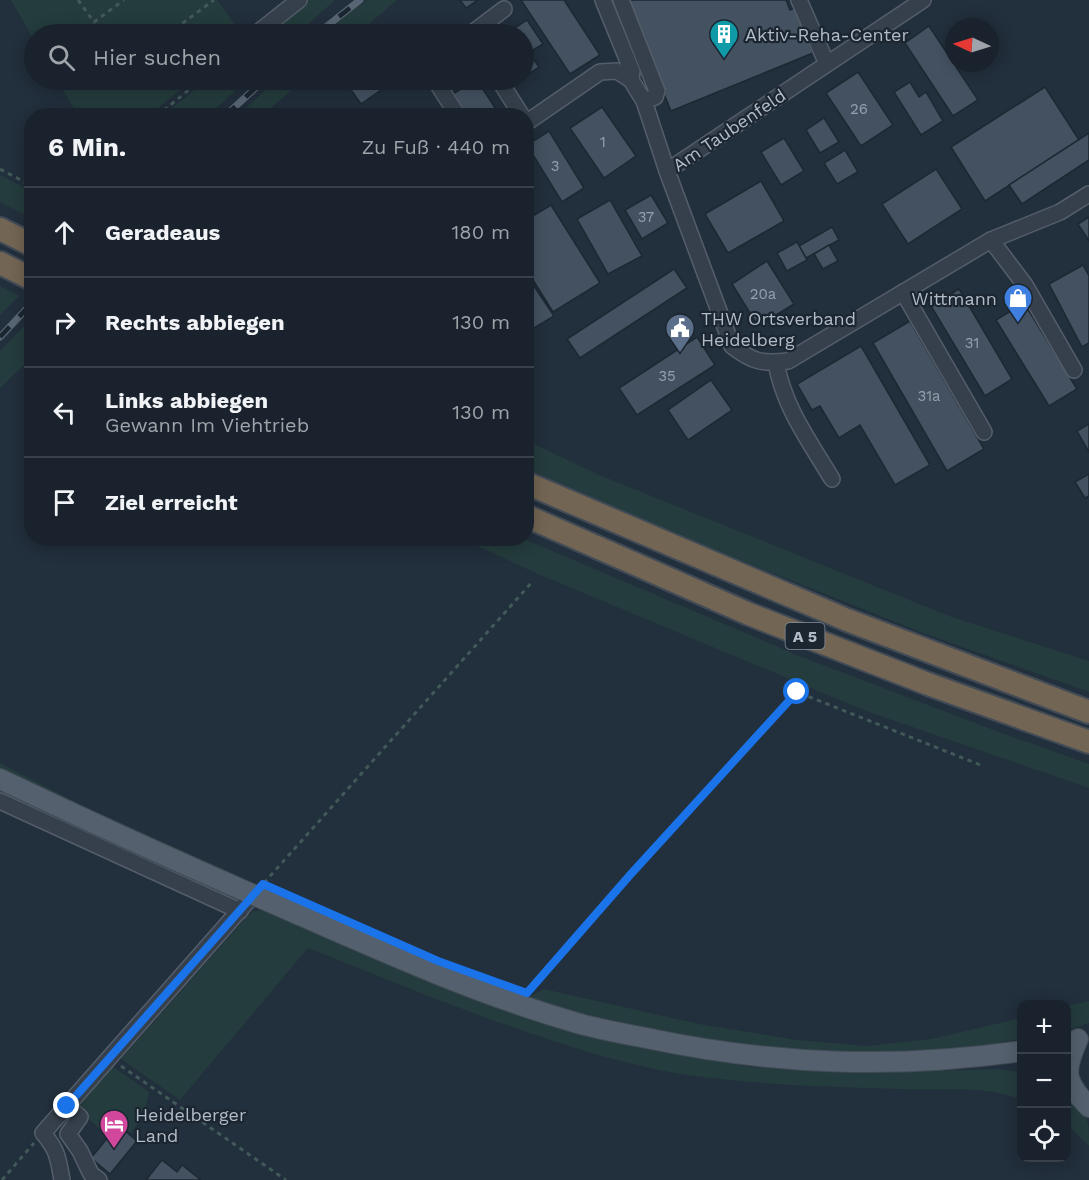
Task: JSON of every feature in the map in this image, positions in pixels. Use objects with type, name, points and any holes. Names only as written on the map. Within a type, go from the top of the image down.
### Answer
[{"type":"highway","points":[[0,229],[24,241]]},
{"type":"highway","points":[[0,263],[24,275]]},
{"type":"highway","name":"A 5","points":[[534,486],[837,616],[1089,712]]},
{"type":"highway","name":"A 5","points":[[534,520],[749,614],[928,684],[1089,742]]},
{"type":"main road","points":[[0,779],[414,966],[579,1023],[688,1047],[789,1060],[918,1061],[1017,1052]]},
{"type":"main road","points":[[1077,1096],[1069,1079],[1068,1062],[1081,1043]]},
{"type":"main road","points":[[981,1056],[1017,1063]]},
{"type":"street","points":[[269,24],[299,0]]},
{"type":"street","points":[[603,0],[632,71],[631,80]]},
{"type":"street","points":[[621,0],[657,91],[656,97],[644,101]]},
{"type":"street","points":[[799,0],[827,64]]},
{"type":"street","name":"Am Taubenfeld","points":[[776,363],[747,358],[732,346],[667,171],[920,1]]},
{"type":"street","points":[[484,24],[504,9]]},
{"type":"street","points":[[534,117],[600,72],[617,71],[631,80],[644,101],[667,171]]},
{"type":"street","points":[[441,90],[453,108]]},
{"type":"street","points":[[505,90],[517,108]]},
{"type":"street","points":[[832,479],[788,405],[778,377],[776,363],[788,361],[992,240],[1060,212],[1089,194]]},
{"type":"street","points":[[992,240],[1025,285],[1074,370]]},
{"type":"street","points":[[903,292],[984,432]]},
{"type":"street","points":[[0,801],[240,911]]},
{"type":"street","points":[[62,1180],[55,1147],[43,1133],[253,895]]},
{"type":"street","points":[[67,1106],[80,1117],[68,1134],[80,1151],[92,1178]]},
{"type":"path","points":[[78,0],[94,22],[124,0]]},
{"type":"path","points":[[182,24],[214,0]]},
{"type":"path","points":[[167,108],[189,90]]},
{"type":"path","points":[[0,169],[24,182]]},
{"type":"path","points":[[253,895],[533,581]]},
{"type":"path","points":[[527,993],[630,875],[797,692],[983,766]]},
{"type":"path","points":[[110,1058],[286,1180]]},
{"type":"path","points":[[2,1180],[43,1133]]},
{"type":"green space","points":[[11,0],[217,0],[235,24],[25,24]]},
{"type":"green space","points":[[305,0],[335,0],[308,24],[275,24]]},
{"type":"green space","points":[[367,0],[397,0],[369,24],[336,24]]},
{"type":"green space","points":[[63,90],[180,90],[158,108],[74,108]]},
{"type":"green space","points":[[194,90],[237,90],[216,108],[172,108]]},
{"type":"green space","points":[[266,90],[292,90],[270,108],[246,108]]},
{"type":"green space","points":[[0,175],[24,187],[24,214],[0,202]]},
{"type":"green space","points":[[0,286],[19,296],[0,315]]},
{"type":"green space","points":[[24,326],[24,365],[0,388],[0,351]]},
{"type":"green space","points":[[534,444],[597,474],[949,616],[1089,661],[1089,692],[920,632],[709,548],[534,472]]},
{"type":"green space","points":[[534,543],[802,657],[1089,764],[1089,788],[866,711],[538,574],[477,546],[534,546]]},
{"type":"green space","points":[[0,763],[87,808],[237,875],[249,887],[0,773]]},
{"type":"green space","points":[[0,790],[222,892],[224,899],[0,797]]},
{"type":"green space","points":[[274,893],[301,906],[309,906],[437,963],[531,996],[544,989],[699,1024],[797,1040],[867,1046],[931,1039],[1017,1019],[1017,1040],[925,1054],[731,1049],[545,1006],[272,898]]},
{"type":"green space","points":[[262,910],[440,983],[570,1031],[671,1054],[752,1067],[848,1073],[997,1069],[1017,1072],[1017,1098],[977,1090],[766,1083],[652,1069],[519,1030],[308,948],[180,1100],[121,1059],[253,911]]},
{"type":"green space","points":[[1089,1001],[1089,1023],[1071,1029],[1071,1005]]},
{"type":"green space","points":[[112,1066],[149,1092],[144,1115],[131,1133],[116,1121],[105,1133],[76,1108]]},
{"type":"green space","points":[[1071,1102],[1086,1118],[1089,1129],[1089,1146],[1071,1129]]},
{"type":"building","points":[[460,0],[478,0],[466,8]]},
{"type":"building","points":[[521,0],[564,0],[600,55],[570,74]]},
{"type":"building","name":"Aktiv-Reha-Center","points":[[626,0],[786,0],[790,10],[795,8],[813,53],[671,111]]},
{"type":"building","points":[[929,26],[945,50],[945,72],[959,72],[978,100],[953,116],[905,43]]},
{"type":"building","points":[[534,30],[543,44],[534,49]]},
{"type":"building","points":[[534,60],[539,67],[534,70]]},
{"type":"building","points":[[858,72],[893,125],[861,146],[826,93]]},
{"type":"building","points":[[910,82],[919,97],[926,92],[943,121],[921,135],[894,92]]},
{"type":"building","points":[[1045,87],[1079,140],[985,201],[951,147]]},
{"type":"building","points":[[351,90],[381,90],[361,104]]},
{"type":"building","points":[[459,90],[483,90],[495,108],[462,108],[453,94]]},
{"type":"building","points":[[602,107],[636,156],[604,178],[570,128]]},
{"type":"building","points":[[824,118],[839,142],[820,153],[806,130]]},
{"type":"building","points":[[549,131],[584,188],[562,202],[534,156],[534,141]]},
{"type":"building","points":[[1089,133],[1089,160],[1022,204],[1009,185]]},
{"type":"building","points":[[784,138],[804,171],[781,185],[761,152]]},
{"type":"building","points":[[845,150],[858,172],[837,184],[824,163]]},
{"type":"building","points":[[936,169],[962,209],[908,244],[882,204]]},
{"type":"building","points":[[761,181],[784,221],[728,253],[705,214]]},
{"type":"building","points":[[651,195],[668,223],[642,239],[625,210]]},
{"type":"building","points":[[610,200],[642,256],[608,274],[577,219]]},
{"type":"building","points":[[551,205],[600,283],[553,312],[534,282],[534,215]]},
{"type":"building","points":[[1089,217],[1089,241],[1078,224]]},
{"type":"building","points":[[832,227],[839,240],[806,258],[799,246]]},
{"type":"building","points":[[797,242],[807,260],[787,271],[777,253]]},
{"type":"building","points":[[829,245],[838,261],[823,269],[814,254]]},
{"type":"building","points":[[767,261],[794,304],[758,326],[732,284]]},
{"type":"building","points":[[1083,265],[1089,276],[1089,343],[1082,347],[1049,284]]},
{"type":"building","points":[[674,269],[687,288],[580,358],[567,339]]},
{"type":"building","points":[[534,286],[554,316],[534,328]]},
{"type":"building","points":[[959,289],[1012,379],[985,396],[931,306]]},
{"type":"building","points":[[1024,303],[1077,389],[1049,406],[996,320]]},
{"type":"building","points":[[910,321],[984,449],[947,471],[873,343]]},
{"type":"building","points":[[697,337],[715,365],[637,415],[619,388]]},
{"type":"building","points":[[861,346],[930,465],[895,485],[860,425],[839,438],[820,406],[812,410],[797,384]]},
{"type":"building","points":[[711,380],[732,410],[688,440],[668,410]]},
{"type":"building","points":[[1089,424],[1089,452],[1077,431]]},
{"type":"building","points":[[1089,474],[1089,496],[1085,498],[1075,482]]},
{"type":"building","name":"Heidelberger Land","points":[[118,1125],[137,1141],[110,1174],[91,1158]]},
{"type":"building","points":[[162,1160],[177,1172],[182,1165],[201,1180],[146,1180]]},
{"type":"railway","points":[[330,24],[360,0]]},
{"type":"railway","points":[[234,108],[253,90]]},
{"type":"railway","points":[[0,337],[24,312]]},
{"type":"place","name":"Aktiv-Reha-Center","points":[[724,60]]},
{"type":"place","name":"Wittmann","points":[[1018,324]]},
{"type":"place","name":"THW Ortsverband Heidelberg","points":[[680,354]]},
{"type":"place","name":"Heidelberger Land","points":[[114,1150]]},
{"type":"route","points":[[67,1106],[263,884],[438,961],[527,993],[630,875],[797,692]]}]
